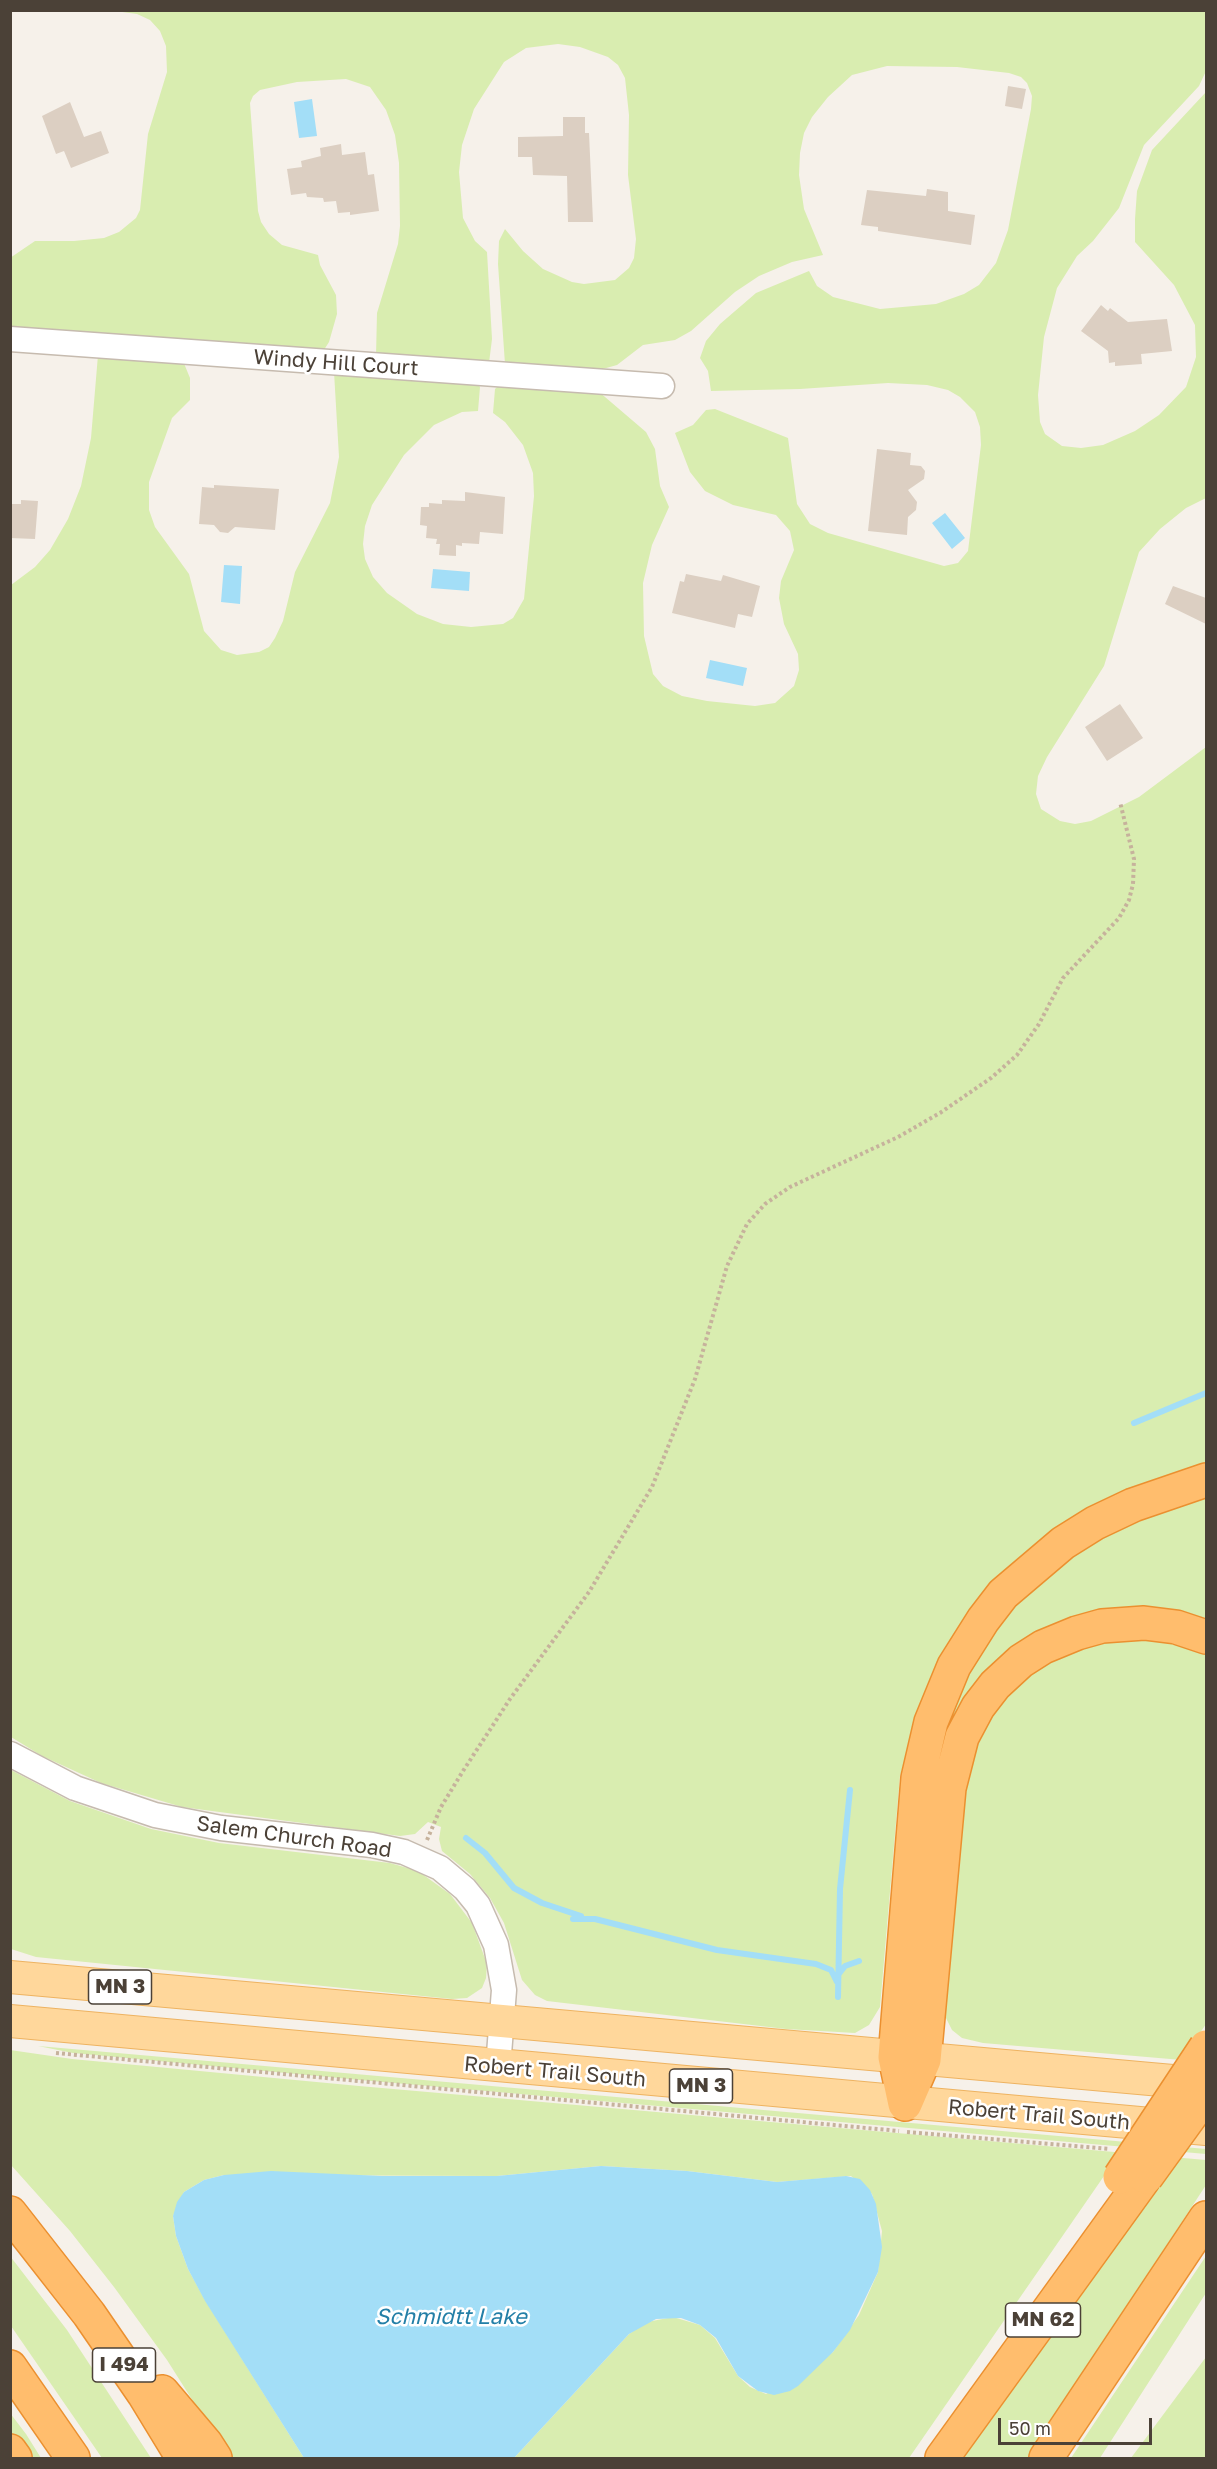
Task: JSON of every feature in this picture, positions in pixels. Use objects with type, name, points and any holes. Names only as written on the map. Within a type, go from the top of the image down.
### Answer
[{"type":"highway","points":[[910,2059],[918,1778],[931,1722],[954,1666],[973,1634],[998,1600],[1027,1571],[1062,1543],[1123,1510],[1206,1480]]},
{"type":"highway","points":[[905,2104],[948,1788],[962,1737],[978,1707],[995,1686],[1021,1661],[1043,1647],[1077,1633],[1102,1626],[1144,1623],[1176,1627],[1206,1637]]},
{"type":"highway","points":[[935,2458],[1206,2047]]},
{"type":"highway","name":"MN 62","points":[[942,2458],[1125,2169],[1206,2094]]},
{"type":"highway","name":"I 494","points":[[10,2213],[60,2275],[144,2394],[183,2458]]},
{"type":"highway","points":[[1046,2458],[1206,2218]]},
{"type":"highway","points":[[60,2275],[206,2444],[215,2458]]},
{"type":"highway","points":[[10,2367],[73,2458]]},
{"type":"highway","points":[[10,2451],[15,2458]]},
{"type":"main road","name":"MN 3","points":[[10,1977],[1206,2084]]},
{"type":"main road","name":"Robert Trail South","points":[[10,2021],[905,2104],[1206,2129]]},
{"type":"street","name":"Windy Hill Court","points":[[10,339],[662,386]]},
{"type":"street","name":"Salem Church Road","points":[[10,1754],[75,1788],[155,1815],[221,1828],[372,1845],[420,1857],[440,1868],[465,1889],[488,1922],[502,1972],[502,2022],[498,2067]]},
{"type":"path","points":[[420,1857],[441,1807],[463,1771],[510,1699],[589,1592],[652,1487],[695,1379],[727,1266],[747,1224],[765,1204],[790,1187],[898,1137],[940,1113],[991,1078],[1017,1055],[1039,1024],[1063,978],[1119,918],[1129,900],[1133,884],[1134,859],[1120,802]]},
{"type":"path","points":[[46,2050],[73,2056],[1125,2169]]},
{"type":"green space","points":[[115,11],[1206,11],[1206,71],[1199,86],[1144,145],[1119,208],[1093,241],[1077,256],[1057,288],[1044,337],[1038,395],[1040,422],[1045,434],[1062,446],[1081,448],[1103,445],[1135,431],[1159,415],[1186,387],[1196,357],[1195,325],[1174,285],[1135,242],[1135,219],[1137,191],[1152,150],[1206,92],[1206,498],[1186,508],[1160,529],[1139,552],[1104,666],[1047,757],[1038,776],[1036,794],[1041,809],[1060,821],[1075,824],[1091,821],[1139,797],[1206,747],[1206,1468],[1098,1508],[918,1715],[900,1776],[880,2007],[869,2025],[855,2033],[786,2029],[547,2001],[535,1995],[522,1980],[504,1923],[490,1898],[470,1874],[442,1851],[439,1839],[441,1827],[428,1822],[415,1834],[400,1836],[182,1807],[101,1783],[42,1756],[11,1737],[11,585],[35,567],[50,550],[68,519],[81,486],[91,438],[98,355],[183,361],[190,378],[190,400],[172,418],[149,482],[149,510],[155,527],[189,574],[204,631],[221,650],[237,655],[259,652],[269,647],[275,638],[283,621],[295,572],[330,503],[339,457],[334,372],[476,382],[480,387],[478,411],[462,412],[434,425],[404,455],[372,505],[365,526],[363,544],[365,559],[373,577],[387,593],[417,614],[443,624],[471,627],[503,624],[513,618],[524,599],[534,496],[533,473],[523,445],[505,422],[493,413],[495,389],[501,383],[598,391],[646,432],[655,449],[660,486],[669,507],[652,545],[643,583],[644,636],[653,674],[663,686],[682,696],[755,706],[775,703],[794,686],[799,670],[798,654],[784,624],[779,598],[781,581],[794,550],[790,531],[776,515],[733,505],[705,491],[690,472],[675,433],[693,425],[706,410],[715,409],[788,438],[797,504],[810,524],[828,533],[944,566],[958,563],[968,551],[981,445],[980,427],[975,412],[960,397],[948,390],[927,385],[888,383],[800,389],[711,391],[708,371],[700,358],[706,341],[720,324],[756,293],[809,271],[817,286],[833,297],[880,309],[936,304],[964,294],[979,285],[996,263],[1008,230],[1032,96],[1027,83],[1021,77],[1009,73],[957,67],[887,66],[852,75],[828,97],[812,117],[804,133],[800,153],[799,175],[804,209],[823,255],[792,262],[759,276],[735,292],[691,331],[675,340],[643,345],[617,365],[599,370],[505,364],[498,264],[499,241],[505,229],[523,251],[543,269],[572,282],[584,284],[615,280],[629,268],[634,258],[636,239],[628,175],[629,115],[625,78],[618,65],[608,57],[580,47],[558,44],[526,48],[504,62],[474,109],[462,145],[459,172],[463,218],[475,241],[487,252],[492,339],[489,363],[376,356],[377,313],[398,244],[399,163],[395,135],[386,110],[370,87],[346,79],[297,82],[260,90],[253,96],[250,103],[258,211],[261,222],[269,234],[282,245],[318,255],[320,265],[336,295],[337,314],[329,342],[322,353],[11,330],[10,258],[35,241],[104,238],[119,232],[136,218],[140,210],[148,134],[167,72],[166,46],[160,31],[150,20],[137,14]]},
{"type":"green space","points":[[1206,1493],[1206,1625],[1065,1625],[941,1768],[932,1764],[949,1705],[1002,1613],[1084,1542]]},
{"type":"green space","points":[[1104,1639],[1166,1639],[1206,1652],[1206,2024],[1182,2060],[983,2043],[962,2038],[952,2030],[946,2018],[943,2001],[958,1814],[969,1757],[989,1715],[1035,1667]]},
{"type":"green space","points":[[11,1770],[70,1801],[151,1829],[219,1843],[390,1863],[418,1871],[450,1894],[472,1923],[487,1964],[486,1978],[482,1988],[467,1998],[452,1999],[36,1957],[11,1949]]},
{"type":"green space","points":[[38,2046],[1206,2149],[1206,2154],[360,2080],[73,2053]]},
{"type":"green space","points":[[10,2050],[72,2059],[359,2086],[1206,2160],[1206,2185],[1028,2458],[962,2458],[1163,2182],[1104,2176],[909,2458],[514,2458],[629,2334],[647,2322],[673,2317],[700,2325],[715,2338],[738,2376],[750,2387],[766,2394],[833,2352],[859,2315],[878,2272],[882,2231],[872,2194],[851,2176],[777,2182],[687,2171],[601,2166],[497,2176],[224,2175],[204,2180],[184,2192],[173,2216],[176,2236],[188,2269],[205,2300],[304,2458],[229,2458],[167,2360],[114,2287],[70,2231],[11,2165]]},
{"type":"green space","points":[[10,2256],[67,2330],[151,2458],[102,2458],[11,2326]]},
{"type":"green space","points":[[1206,2256],[1206,2293],[1100,2458],[1071,2458]]},
{"type":"green space","points":[[1206,2357],[1206,2458],[1131,2458]]},
{"type":"green space","points":[[10,2413],[41,2458],[25,2458],[11,2436]]},
{"type":"water","points":[[312,99],[317,136],[299,138],[294,102]]},
{"type":"water","points":[[945,513],[965,538],[952,549],[932,523]]},
{"type":"water","points":[[224,565],[242,566],[240,604],[221,602]]},
{"type":"water","points":[[433,569],[470,572],[469,591],[431,588]]},
{"type":"water","points":[[710,660],[747,668],[743,686],[706,678]]},
{"type":"water","name":"Schmidtt Lake","points":[[601,2166],[687,2171],[777,2182],[846,2176],[860,2179],[870,2190],[876,2204],[882,2247],[878,2272],[850,2330],[833,2352],[798,2386],[790,2391],[774,2395],[758,2391],[738,2376],[716,2338],[700,2325],[681,2318],[656,2319],[629,2334],[514,2458],[304,2458],[205,2301],[188,2269],[176,2236],[173,2216],[177,2202],[184,2192],[204,2180],[224,2175],[271,2171],[382,2176],[497,2176]]},
{"type":"building","points":[[1008,86],[1026,89],[1022,109],[1005,106]]},
{"type":"building","points":[[70,102],[84,137],[101,131],[109,153],[71,168],[64,151],[56,154],[42,116]]},
{"type":"building","points":[[563,117],[585,117],[585,133],[589,133],[593,222],[568,222],[567,176],[533,175],[532,157],[518,157],[518,137],[563,136]]},
{"type":"building","points":[[341,144],[342,155],[365,152],[368,175],[374,174],[379,211],[350,215],[350,212],[338,213],[336,201],[324,202],[323,198],[307,197],[306,193],[291,195],[287,169],[302,167],[301,161],[321,156],[320,148]]},
{"type":"building","points":[[927,189],[948,192],[948,211],[975,215],[971,245],[878,231],[878,227],[861,225],[867,190],[926,196]]},
{"type":"building","points":[[1101,305],[1108,311],[1110,308],[1128,322],[1167,319],[1172,351],[1141,354],[1142,364],[1115,366],[1115,362],[1109,363],[1108,351],[1081,331]]},
{"type":"building","points":[[877,449],[911,453],[910,465],[921,466],[925,471],[924,479],[908,490],[917,502],[916,510],[908,517],[907,535],[868,531]]},
{"type":"building","points":[[214,485],[279,489],[275,530],[235,527],[228,533],[220,532],[214,525],[199,524],[202,487],[214,488]]},
{"type":"building","points":[[465,492],[505,497],[503,534],[480,532],[479,544],[456,545],[456,556],[439,555],[440,544],[436,544],[437,539],[426,538],[427,526],[420,525],[421,507],[429,507],[429,503],[442,504],[442,500],[465,501]]},
{"type":"building","points":[[21,500],[38,501],[35,539],[10,538],[10,504],[21,504]]},
{"type":"building","points":[[686,574],[721,581],[723,575],[760,586],[752,617],[738,614],[735,628],[672,613],[680,581],[684,582]]},
{"type":"building","points":[[1173,586],[1206,598],[1206,624],[1165,604]]},
{"type":"building","points":[[1120,704],[1143,738],[1107,761],[1085,727]]},
{"type":"waterway","points":[[1134,1423],[1206,1393]]},
{"type":"waterway","points":[[838,1997],[840,1889],[850,1790]]},
{"type":"waterway","points":[[466,1838],[485,1853],[514,1888],[542,1903],[581,1916]]},
{"type":"waterway","points":[[573,1919],[595,1919],[717,1950],[816,1964],[831,1970],[837,1982]]},
{"type":"waterway","points":[[838,1975],[845,1966],[859,1961]]}]
